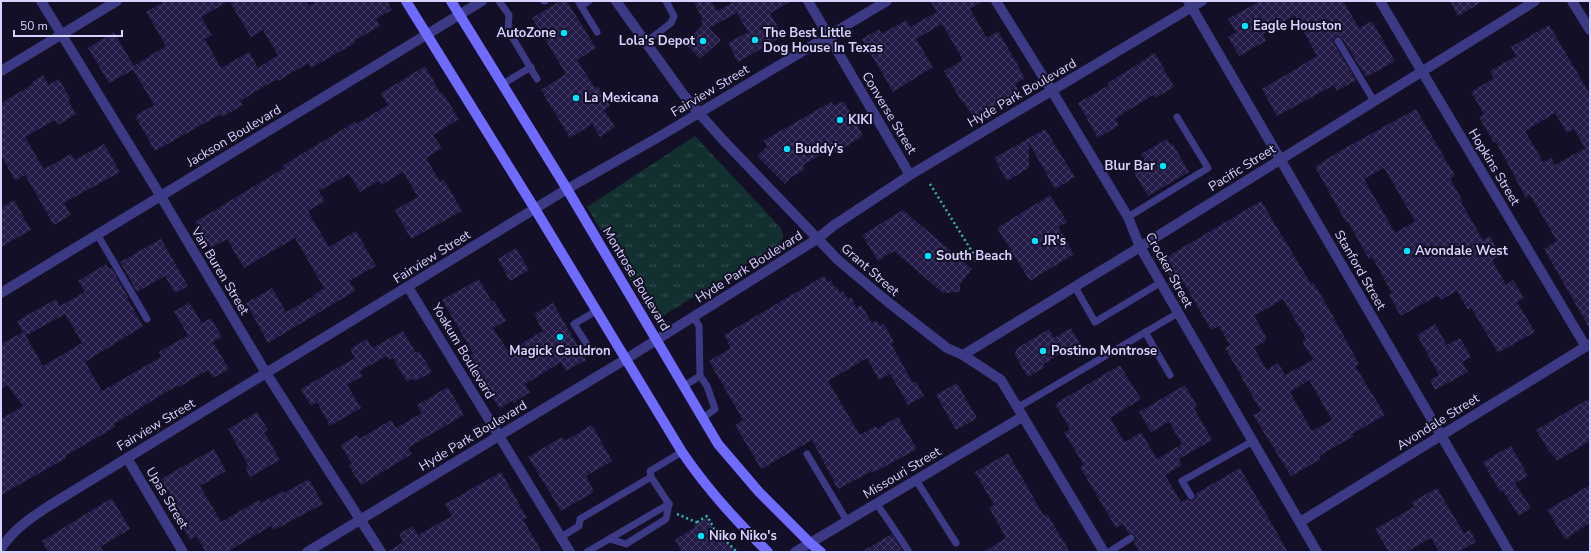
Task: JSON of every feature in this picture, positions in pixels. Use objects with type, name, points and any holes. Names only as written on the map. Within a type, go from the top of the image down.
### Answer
[{"type":"main road","points":[[406,1],[535,209],[682,452],[699,476],[736,521],[768,552]]},
{"type":"main road","name":"Montrose Boulevard","points":[[451,1],[567,189],[718,444],[759,492],[821,552]]},
{"type":"street","name":"Van Buren Street","points":[[41,1],[160,195],[266,373],[381,552]]},
{"type":"street","points":[[1,71],[118,1]]},
{"type":"street","name":"Jackson Boulevard","points":[[1,293],[160,195],[482,1]]},
{"type":"street","name":"Grant Street","points":[[616,1],[683,94],[698,112],[838,260],[888,302],[947,348],[963,355],[1001,380],[1104,552]]},
{"type":"street","name":"Converse Street","points":[[808,1],[910,175]]},
{"type":"street","name":"Fairview Street","points":[[1,548],[11,534],[27,520],[567,189],[657,138],[698,112],[887,1]]},
{"type":"street","name":"Crocker Street","points":[[996,1],[1128,217],[1140,247],[1160,283],[1317,552]]},
{"type":"street","name":"Hyde Park Boulevard","points":[[307,552],[694,317],[818,239],[833,226],[910,175],[1052,91],[1190,4],[1202,1]]},
{"type":"street","name":"Hopkins Street","points":[[1380,1],[1588,345]]},
{"type":"street","name":"Pacific Street","points":[[963,355],[1140,247],[1535,1]]},
{"type":"street","points":[[1572,1],[1590,30]]},
{"type":"street","name":"Stanford Street","points":[[1190,4],[1509,552]]},
{"type":"street","name":"Yoakum Boulevard","points":[[408,287],[570,552]]},
{"type":"street","name":"Avondale Street","points":[[1300,522],[1588,345]]},
{"type":"street","name":"Missouri Street","points":[[795,552],[916,480],[1020,412]]},
{"type":"street","name":"Upas Street","points":[[128,458],[183,552]]},
{"type":"lane","points":[[499,1],[509,15],[508,30],[538,79]]},
{"type":"lane","points":[[589,1],[580,4],[597,32]]},
{"type":"lane","points":[[646,42],[672,23],[674,16],[666,1]]},
{"type":"lane","points":[[1338,41],[1374,101]]},
{"type":"lane","points":[[502,84],[530,67]]},
{"type":"lane","points":[[1128,217],[1208,168],[1177,117]]},
{"type":"lane","points":[[97,234],[147,319]]},
{"type":"lane","points":[[1075,287],[1095,322],[1160,283]]},
{"type":"lane","points":[[586,343],[574,324],[596,310]]},
{"type":"lane","points":[[1020,412],[1145,332],[1178,313]]},
{"type":"lane","points":[[694,317],[699,326],[700,376],[707,386],[715,409],[703,418]]},
{"type":"lane","points":[[1145,332],[1170,375]]},
{"type":"lane","points":[[684,386],[700,376]]},
{"type":"lane","points":[[1191,496],[1182,481],[1252,441]]},
{"type":"lane","points":[[610,539],[626,544],[666,519],[669,504],[651,477],[650,471],[682,452]]},
{"type":"lane","points":[[807,454],[847,521]]},
{"type":"lane","points":[[561,537],[579,526],[580,519],[651,477]]},
{"type":"lane","points":[[916,480],[956,543]]},
{"type":"lane","points":[[876,503],[909,552]]},
{"type":"lane","points":[[587,552],[669,504]]},
{"type":"lane","points":[[1109,552],[1131,538]]},
{"type":"path","points":[[930,184],[976,258],[976,262]]},
{"type":"path","points":[[669,504],[677,515],[697,523],[707,516],[715,530],[737,552]]},
{"type":"green space","points":[[695,136],[781,228],[783,238],[777,246],[661,317],[653,319],[587,207]]},
{"type":"building","points":[[165,1],[229,1],[306,1],[309,6],[317,1],[387,1],[392,10],[376,19],[380,26],[354,41],[355,43],[311,68],[308,63],[278,81],[277,79],[240,101],[243,105],[222,117],[221,114],[155,151],[135,116],[154,105],[133,70],[109,83],[88,48],[114,32],[134,66],[166,46],[146,12]],"holes":[[[229,1],[251,37],[263,30],[278,55],[258,68],[249,52],[221,68],[205,39],[212,35],[201,17]]]},
{"type":"building","points":[[560,1],[567,1],[596,48],[577,60],[595,88],[598,86],[610,106],[604,110],[615,127],[600,137],[592,124],[570,138],[541,90],[566,74],[532,18]]},
{"type":"building","points":[[693,1],[711,1],[717,11],[732,3],[731,1],[792,1],[770,13],[783,36],[738,62],[728,43],[748,32],[737,13],[709,28],[721,40],[700,59],[685,43],[703,25],[701,21],[703,19]]},
{"type":"building","points":[[930,1],[983,1],[970,9],[987,38],[998,31],[1025,78],[1015,84],[1019,92],[974,119],[944,71],[963,60],[942,24],[916,39],[933,67],[893,92],[862,39],[879,29],[882,34],[906,20],[910,27],[937,12]]},
{"type":"building","points":[[1260,1],[1343,1],[1359,28],[1372,21],[1395,61],[1366,77],[1342,38],[1340,36],[1336,37],[1333,39],[1334,44],[1356,80],[1337,91],[1334,85],[1277,116],[1262,89],[1317,56],[1295,15],[1263,34],[1266,41],[1239,56],[1228,37],[1236,32],[1228,19]]},
{"type":"building","points":[[1450,1],[1484,1],[1458,16]]},
{"type":"building","points":[[1549,25],[1590,94],[1590,329],[1544,249],[1557,241],[1530,195],[1526,198],[1496,142],[1494,143],[1479,117],[1484,114],[1471,92],[1494,78],[1490,71],[1516,56],[1511,47]],"holes":[[[1555,113],[1567,133],[1574,129],[1585,148],[1555,165],[1551,158],[1543,162],[1525,131]]]},
{"type":"building","points":[[1155,53],[1174,87],[1155,98],[1153,95],[1115,119],[1119,125],[1098,138],[1078,103],[1109,85],[1108,83]]},
{"type":"building","points":[[425,66],[441,94],[443,93],[459,119],[433,135],[442,148],[426,158],[440,182],[444,180],[462,211],[411,239],[395,210],[418,197],[403,172],[381,185],[379,181],[360,192],[349,174],[319,191],[325,201],[308,211],[329,247],[356,231],[376,266],[349,281],[355,291],[268,343],[246,303],[272,288],[286,312],[314,296],[313,295],[324,288],[295,238],[244,268],[227,239],[211,248],[195,222],[284,168],[282,166],[305,152],[355,122],[356,124],[388,105],[381,93]]},
{"type":"building","points":[[43,75],[49,85],[59,79],[70,98],[68,100],[76,114],[58,125],[55,120],[25,137],[44,169],[71,154],[75,160],[104,144],[120,172],[64,203],[71,215],[54,225],[25,175],[15,181],[1,155],[1,103],[33,84],[32,82]]},
{"type":"building","points":[[844,101],[863,136],[835,153],[827,151],[803,165],[805,168],[801,172],[791,177],[785,184],[757,156],[767,146],[763,141],[831,102],[834,106]]},
{"type":"building","points":[[1416,109],[1455,176],[1450,179],[1463,201],[1461,202],[1483,240],[1490,236],[1500,255],[1492,260],[1506,285],[1513,280],[1524,298],[1517,302],[1535,332],[1498,353],[1471,308],[1468,310],[1457,291],[1441,300],[1438,295],[1401,316],[1389,295],[1392,293],[1372,257],[1369,259],[1315,167],[1338,152]],"holes":[[[1384,168],[1415,221],[1395,233],[1364,179]]]},
{"type":"building","points":[[1045,129],[1075,177],[1055,189],[1029,143],[1029,168],[1007,181],[994,158]]},
{"type":"building","name":"Blur Bar","points":[[1167,139],[1170,144],[1172,143],[1189,172],[1148,196],[1134,173],[1142,169],[1139,164],[1145,161],[1141,154]]},
{"type":"building","name":"JR's","points":[[1050,195],[1067,222],[1058,227],[1074,254],[1030,281],[997,228]]},
{"type":"building","points":[[14,200],[31,230],[1,247],[1,208]]},
{"type":"building","points":[[1261,201],[1311,284],[1313,282],[1330,311],[1359,364],[1355,366],[1385,415],[1352,434],[1354,436],[1319,456],[1321,459],[1291,476],[1253,415],[1261,411],[1225,348],[1230,345],[1219,326],[1211,330],[1182,280],[1174,285],[1160,261]],"holes":[[[1283,299],[1306,339],[1302,341],[1313,360],[1285,375],[1278,363],[1267,370],[1254,348],[1266,341],[1265,339],[1267,338],[1254,316]],[[1309,380],[1332,420],[1312,431],[1290,392]]]},
{"type":"building","name":"South Beach","points":[[903,210],[972,269],[960,284],[960,292],[943,293],[894,251],[878,261],[862,235]]},
{"type":"building","points":[[161,239],[188,286],[175,293],[165,276],[137,292],[120,262]]},
{"type":"building","points":[[516,248],[529,270],[510,281],[498,259]]},
{"type":"building","points":[[106,264],[109,269],[111,267],[143,326],[85,362],[102,391],[161,357],[159,352],[188,335],[174,312],[189,302],[202,323],[211,318],[222,337],[213,342],[229,369],[213,378],[208,370],[179,387],[178,385],[114,424],[115,427],[65,456],[66,458],[1,495],[1,419],[23,406],[7,385],[1,389],[1,344],[23,332],[17,321],[56,299],[60,306],[85,292],[78,281]],"holes":[[[65,314],[82,343],[43,366],[25,334],[29,334]]]},
{"type":"building","points":[[824,276],[828,282],[831,280],[834,287],[836,286],[840,292],[843,291],[848,299],[851,297],[857,308],[861,305],[872,323],[876,320],[880,326],[884,324],[894,342],[891,344],[913,383],[916,381],[924,396],[908,405],[890,374],[879,380],[867,358],[828,381],[860,435],[876,426],[877,429],[898,417],[917,449],[873,473],[872,471],[838,489],[812,440],[761,469],[735,425],[743,420],[709,361],[731,348],[724,335]]},
{"type":"building","points":[[479,279],[492,302],[494,301],[506,321],[493,328],[508,351],[543,331],[534,314],[553,303],[586,360],[566,371],[561,362],[525,384],[530,392],[514,403],[513,400],[500,409],[467,357],[473,353],[442,300]]},
{"type":"building","points":[[1435,324],[1447,345],[1460,338],[1471,357],[1462,362],[1468,372],[1435,390],[1430,380],[1439,375],[1417,335]]},
{"type":"building","name":"Postino Montrose","points":[[1071,328],[1081,345],[1064,355],[1062,353],[1043,364],[1045,367],[1028,377],[1015,355],[1016,349],[1049,329],[1054,338]]},
{"type":"building","points":[[403,331],[416,353],[419,351],[432,372],[415,381],[413,378],[407,382],[393,358],[389,360],[387,356],[360,371],[362,376],[347,385],[361,408],[330,426],[317,402],[311,406],[301,389],[355,358],[350,349],[367,339],[372,348]]},
{"type":"building","points":[[1120,365],[1141,399],[1110,418],[1125,442],[1141,432],[1157,459],[1182,444],[1169,422],[1151,432],[1139,412],[1185,385],[1197,406],[1194,408],[1212,440],[1179,459],[1182,465],[1165,475],[1181,502],[1187,499],[1189,501],[1193,500],[1196,498],[1195,494],[1240,468],[1288,552],[1139,552],[1134,542],[1136,538],[1135,535],[1131,533],[1129,534],[1123,524],[1116,528],[1080,467],[1084,465],[1064,433],[1070,429],[1055,404]]},
{"type":"building","points":[[957,383],[977,418],[956,430],[936,395]]},
{"type":"building","points":[[448,387],[464,415],[408,448],[412,454],[361,485],[349,466],[352,464],[341,445],[357,435],[359,439],[391,420],[396,428],[422,413],[417,405]]},
{"type":"building","points":[[1590,398],[1590,441],[1557,461],[1550,453],[1536,430]]},
{"type":"building","points":[[257,412],[268,430],[264,432],[280,460],[250,477],[245,467],[248,465],[228,429]]},
{"type":"building","points":[[592,425],[612,461],[586,476],[594,492],[561,511],[528,457],[562,437],[565,441]]},
{"type":"building","points":[[1511,446],[1528,476],[1515,483],[1531,508],[1519,516],[1502,490],[1500,492],[1483,462]]},
{"type":"building","points":[[214,449],[226,471],[200,486],[221,522],[259,500],[261,503],[283,491],[284,493],[309,479],[323,504],[274,530],[271,526],[227,552],[206,552],[196,536],[190,540],[175,514],[180,511],[161,479]]},
{"type":"building","points":[[1008,453],[1044,516],[1047,514],[1070,552],[983,552],[1006,538],[989,507],[994,505],[975,472]]},
{"type":"building","points":[[501,472],[527,518],[523,520],[542,552],[387,552],[403,542],[399,534],[413,526],[418,535],[452,516],[445,504]]},
{"type":"building","points":[[1590,485],[1590,523],[1565,539],[1547,510]]},
{"type":"building","points":[[1437,488],[1464,533],[1470,530],[1476,542],[1458,552],[1439,552],[1431,538],[1406,552],[1389,552],[1375,529],[1414,507],[1412,502]]},
{"type":"building","points":[[112,498],[130,529],[100,547],[104,552],[48,552],[42,541]]},
{"type":"building","name":"Niko Niko's","points":[[707,518],[715,531],[736,552],[682,552],[675,540],[695,527],[694,525]]},
{"type":"building","points":[[892,534],[903,552],[861,552]]},
{"type":"place","name":"Eagle Houston","points":[[1245,26]]},
{"type":"place","name":"AutoZone","points":[[564,33]]},
{"type":"place","name":"The Best Little Dog House In Texas","points":[[755,40]]},
{"type":"place","name":"Lola's Depot","points":[[703,41]]},
{"type":"place","name":"La Mexicana","points":[[576,98]]},
{"type":"place","name":"KIKI","points":[[840,120]]},
{"type":"place","name":"Buddy's","points":[[787,149]]},
{"type":"place","name":"Blur Bar","points":[[1163,166]]},
{"type":"place","name":"JR's","points":[[1035,241]]},
{"type":"place","name":"Avondale West","points":[[1407,251]]},
{"type":"place","name":"South Beach","points":[[928,256]]},
{"type":"place","name":"Magick Cauldron","points":[[560,337]]},
{"type":"place","name":"Postino Montrose","points":[[1043,351]]},
{"type":"place","name":"Niko Niko's","points":[[701,536]]}]
